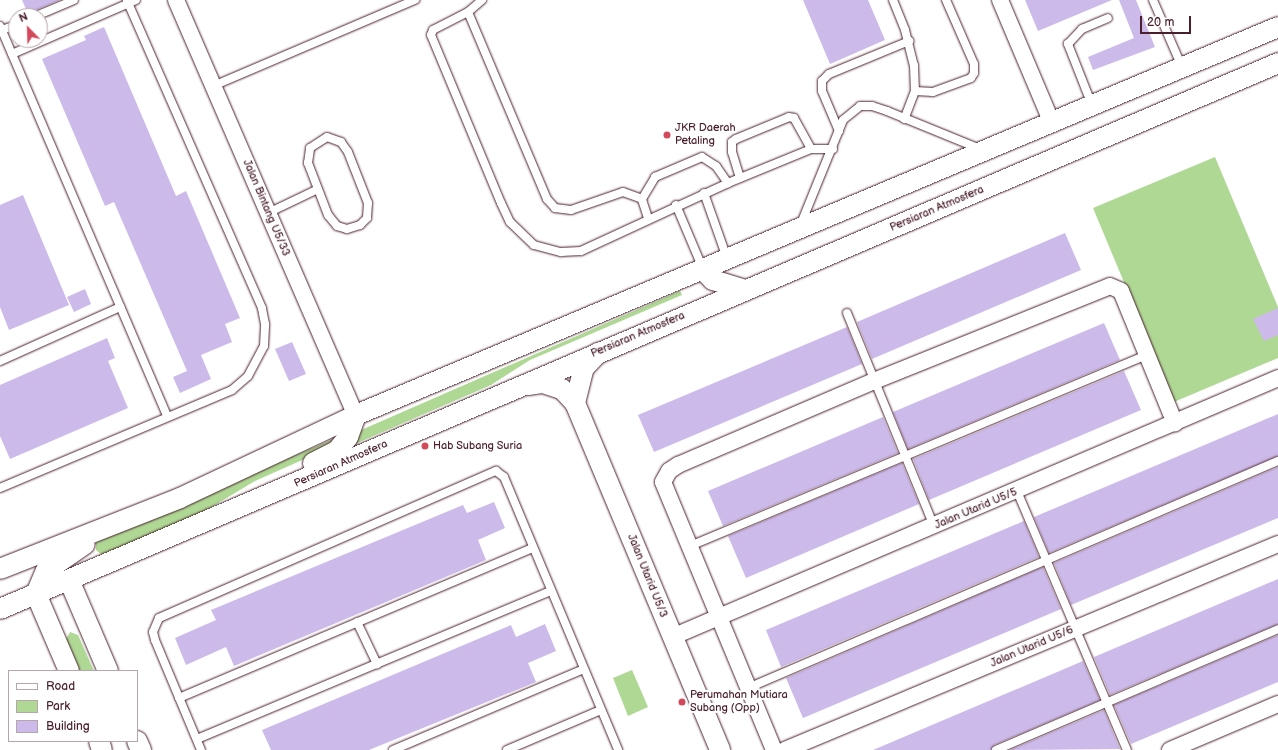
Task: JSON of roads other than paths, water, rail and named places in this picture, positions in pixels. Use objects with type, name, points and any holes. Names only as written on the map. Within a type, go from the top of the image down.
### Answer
[{"type":"street","name":"Jalan Bintang U5/33","points":[[176,0],[356,415]]},
{"type":"street","points":[[1000,0],[1052,123]]},
{"type":"street","points":[[68,670],[36,594],[46,572],[61,558],[94,538],[356,415],[1278,28]]},
{"type":"street","name":"Persiaran Atmosfera","points":[[0,609],[230,512],[713,303],[1278,63]]},
{"type":"street","points":[[713,303],[722,282],[728,260]]},
{"type":"street","points":[[703,270],[713,280],[745,290]]},
{"type":"street","points":[[774,750],[663,482],[669,471],[874,381],[1110,286],[1122,291],[1175,422]]},
{"type":"street","points":[[575,403],[584,368],[599,352]]},
{"type":"street","name":"Jalan Utarid U5/5","points":[[672,637],[718,616],[1017,491],[1278,378]]},
{"type":"street","points":[[520,386],[543,383],[562,389],[575,403]]},
{"type":"street","name":"Jalan Utarid U5/3","points":[[575,403],[720,750]]},
{"type":"street","points":[[230,512],[270,484],[337,450],[348,437],[356,415]]},
{"type":"street","points":[[0,569],[180,498]]},
{"type":"street","name":"Jalan Utarid U5/6","points":[[785,750],[1278,544]]},
{"type":"street","points":[[0,580],[25,573],[46,572],[69,580],[108,670]]},
{"type":"street","points":[[1170,750],[1278,704]]},
{"type":"lane","points":[[48,11],[74,0]]},
{"type":"lane","points":[[213,86],[415,0]]},
{"type":"lane","points":[[482,0],[468,12],[433,30],[431,35],[501,203],[519,233],[534,245],[561,252],[581,251],[676,205],[740,178],[812,149],[833,149]]},
{"type":"lane","points":[[894,0],[909,41],[915,91],[904,119]]},
{"type":"lane","points":[[915,91],[933,92],[971,78],[974,73],[974,64],[946,0]]},
{"type":"lane","points":[[1153,0],[1182,68]]},
{"type":"lane","points":[[0,488],[167,416],[232,390],[248,376],[264,346],[265,324],[262,308],[130,1],[12,54]]},
{"type":"lane","points":[[468,12],[547,199],[555,208],[571,210],[623,192],[642,199]]},
{"type":"lane","points":[[1092,106],[1068,44],[1082,29],[1108,18]]},
{"type":"lane","points":[[1,28],[167,416]]},
{"type":"lane","points":[[839,131],[822,91],[822,81],[829,74],[909,41]]},
{"type":"lane","points":[[798,230],[833,149],[843,120],[860,106],[872,106],[985,151]]},
{"type":"lane","points":[[740,178],[732,142],[749,133],[789,117],[794,118],[812,149]]},
{"type":"lane","points":[[327,137],[335,138],[348,152],[368,203],[367,218],[360,225],[347,229],[337,226],[328,215],[318,189],[308,162],[310,148],[327,137]]},
{"type":"lane","points":[[648,218],[642,199],[655,177],[702,157],[716,166],[728,183]]},
{"type":"lane","points":[[268,213],[318,189]]},
{"type":"lane","points":[[704,193],[728,260]]},
{"type":"lane","points":[[676,205],[703,270]]},
{"type":"lane","points":[[0,361],[120,307]]},
{"type":"lane","points":[[847,313],[934,526]]},
{"type":"lane","points":[[690,546],[1147,354]]},
{"type":"lane","points":[[748,688],[1278,461]]},
{"type":"lane","points":[[201,750],[155,640],[153,632],[159,618],[498,471],[504,477],[618,750]]},
{"type":"lane","points":[[1017,491],[1127,750]]},
{"type":"lane","points":[[179,698],[533,548]]},
{"type":"lane","points":[[197,739],[551,591]]},
{"type":"lane","points":[[357,622],[377,664]]},
{"type":"lane","points":[[996,750],[1278,629]]},
{"type":"lane","points":[[393,750],[409,747],[584,669]]},
{"type":"lane","points":[[507,750],[601,710]]},
{"type":"place","name":"JKR Daerah Petaling","points":[[667,135]]},
{"type":"place","name":"Hab Subang Suria","points":[[425,446]]},
{"type":"place","name":"Perumahan Mutiara Subang (Opp)","points":[[682,702]]}]
